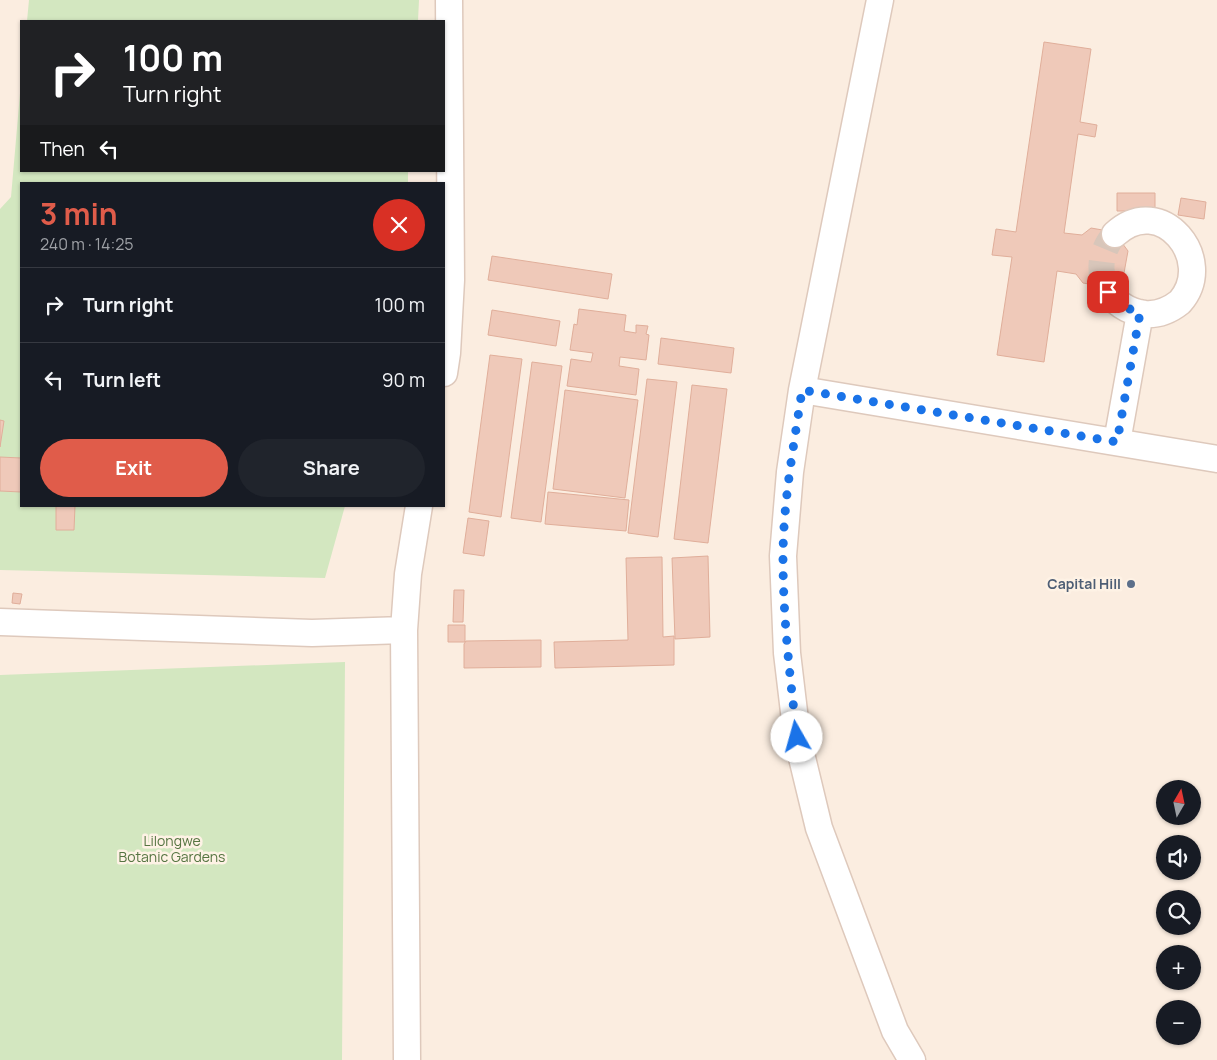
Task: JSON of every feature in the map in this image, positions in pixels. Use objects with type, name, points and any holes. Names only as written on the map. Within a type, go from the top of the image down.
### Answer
[{"type":"street","points":[[445,366],[451,280],[449,0]]},
{"type":"street","points":[[880,0],[802,390],[790,472],[783,556],[787,653],[797,737],[819,828],[895,1031],[912,1060]]},
{"type":"street","points":[[1106,287],[1122,306],[1140,313],[1150,314],[1170,309],[1185,297],[1194,280],[1195,260],[1192,251],[1182,235],[1174,228],[1156,221],[1137,222],[1115,234]]},
{"type":"street","points":[[1117,442],[1140,313]]},
{"type":"street","points":[[802,390],[1217,459]]},
{"type":"street","points":[[407,1060],[404,630],[408,574],[419,507]]},
{"type":"street","points":[[0,622],[312,633],[404,630]]},
{"type":"green space","points":[[29,0],[419,0],[418,20],[27,20]]},
{"type":"green space","points":[[20,94],[20,172],[408,172],[408,182],[20,182],[20,507],[345,507],[325,578],[0,570],[0,209],[11,197]]},
{"type":"green space","name":"Lilongwe Botanic Gardens","points":[[345,662],[342,1060],[0,1060],[0,675]]},
{"type":"building","points":[[1044,42],[1091,49],[1080,122],[1097,125],[1095,137],[1078,134],[1064,233],[1082,235],[1091,228],[1114,232],[1128,251],[1124,273],[1106,287],[1083,283],[1076,274],[1057,271],[1044,362],[997,355],[1012,257],[992,255],[996,229],[1016,232]]},
{"type":"building","points":[[1117,193],[1155,193],[1155,211],[1117,211]]},
{"type":"building","points":[[1181,198],[1206,202],[1204,219],[1178,215]]},
{"type":"building","points":[[492,256],[612,274],[608,299],[488,280]]},
{"type":"building","points":[[579,309],[626,315],[624,331],[636,333],[636,325],[648,326],[646,334],[649,335],[646,360],[620,357],[619,366],[639,369],[636,395],[567,386],[571,359],[591,362],[593,353],[570,350],[574,324],[577,325]]},
{"type":"building","points":[[492,310],[560,321],[556,346],[488,335]]},
{"type":"building","points":[[661,338],[734,348],[731,373],[658,364]]},
{"type":"building","points":[[490,355],[522,359],[501,517],[469,512]]},
{"type":"building","points":[[532,362],[562,366],[541,522],[511,518]]},
{"type":"building","points":[[647,379],[677,382],[658,537],[628,533]]},
{"type":"building","points":[[692,385],[727,389],[708,543],[674,539]]},
{"type":"building","points":[[565,390],[638,400],[625,498],[553,489]]},
{"type":"building","points":[[0,420],[4,421],[0,447]]},
{"type":"building","points":[[0,457],[20,458],[20,492],[0,491]]},
{"type":"building","points":[[548,492],[629,500],[626,531],[545,524]]},
{"type":"building","points":[[56,507],[75,507],[74,530],[56,530]]},
{"type":"building","points":[[468,518],[489,521],[484,556],[463,553]]},
{"type":"building","points":[[708,556],[710,637],[675,639],[672,558]]},
{"type":"building","points":[[662,557],[663,637],[674,636],[674,665],[555,668],[554,642],[628,640],[626,558]]},
{"type":"building","points":[[454,590],[464,590],[463,622],[453,622]]},
{"type":"building","points":[[13,593],[22,594],[20,604],[12,603]]},
{"type":"building","points":[[448,625],[465,625],[465,642],[448,642]]},
{"type":"building","points":[[541,640],[541,667],[464,668],[464,644],[466,641]]},
{"type":"tunnel","points":[[1106,287],[1103,280],[1102,259],[1107,246],[1115,234]]},
{"type":"place","name":"Capital Hill","points":[[1131,584]]},
{"type":"route","points":[[797,737],[787,653],[783,556],[790,472],[802,390],[1117,442],[1140,313],[1122,306],[1108,292]]}]
